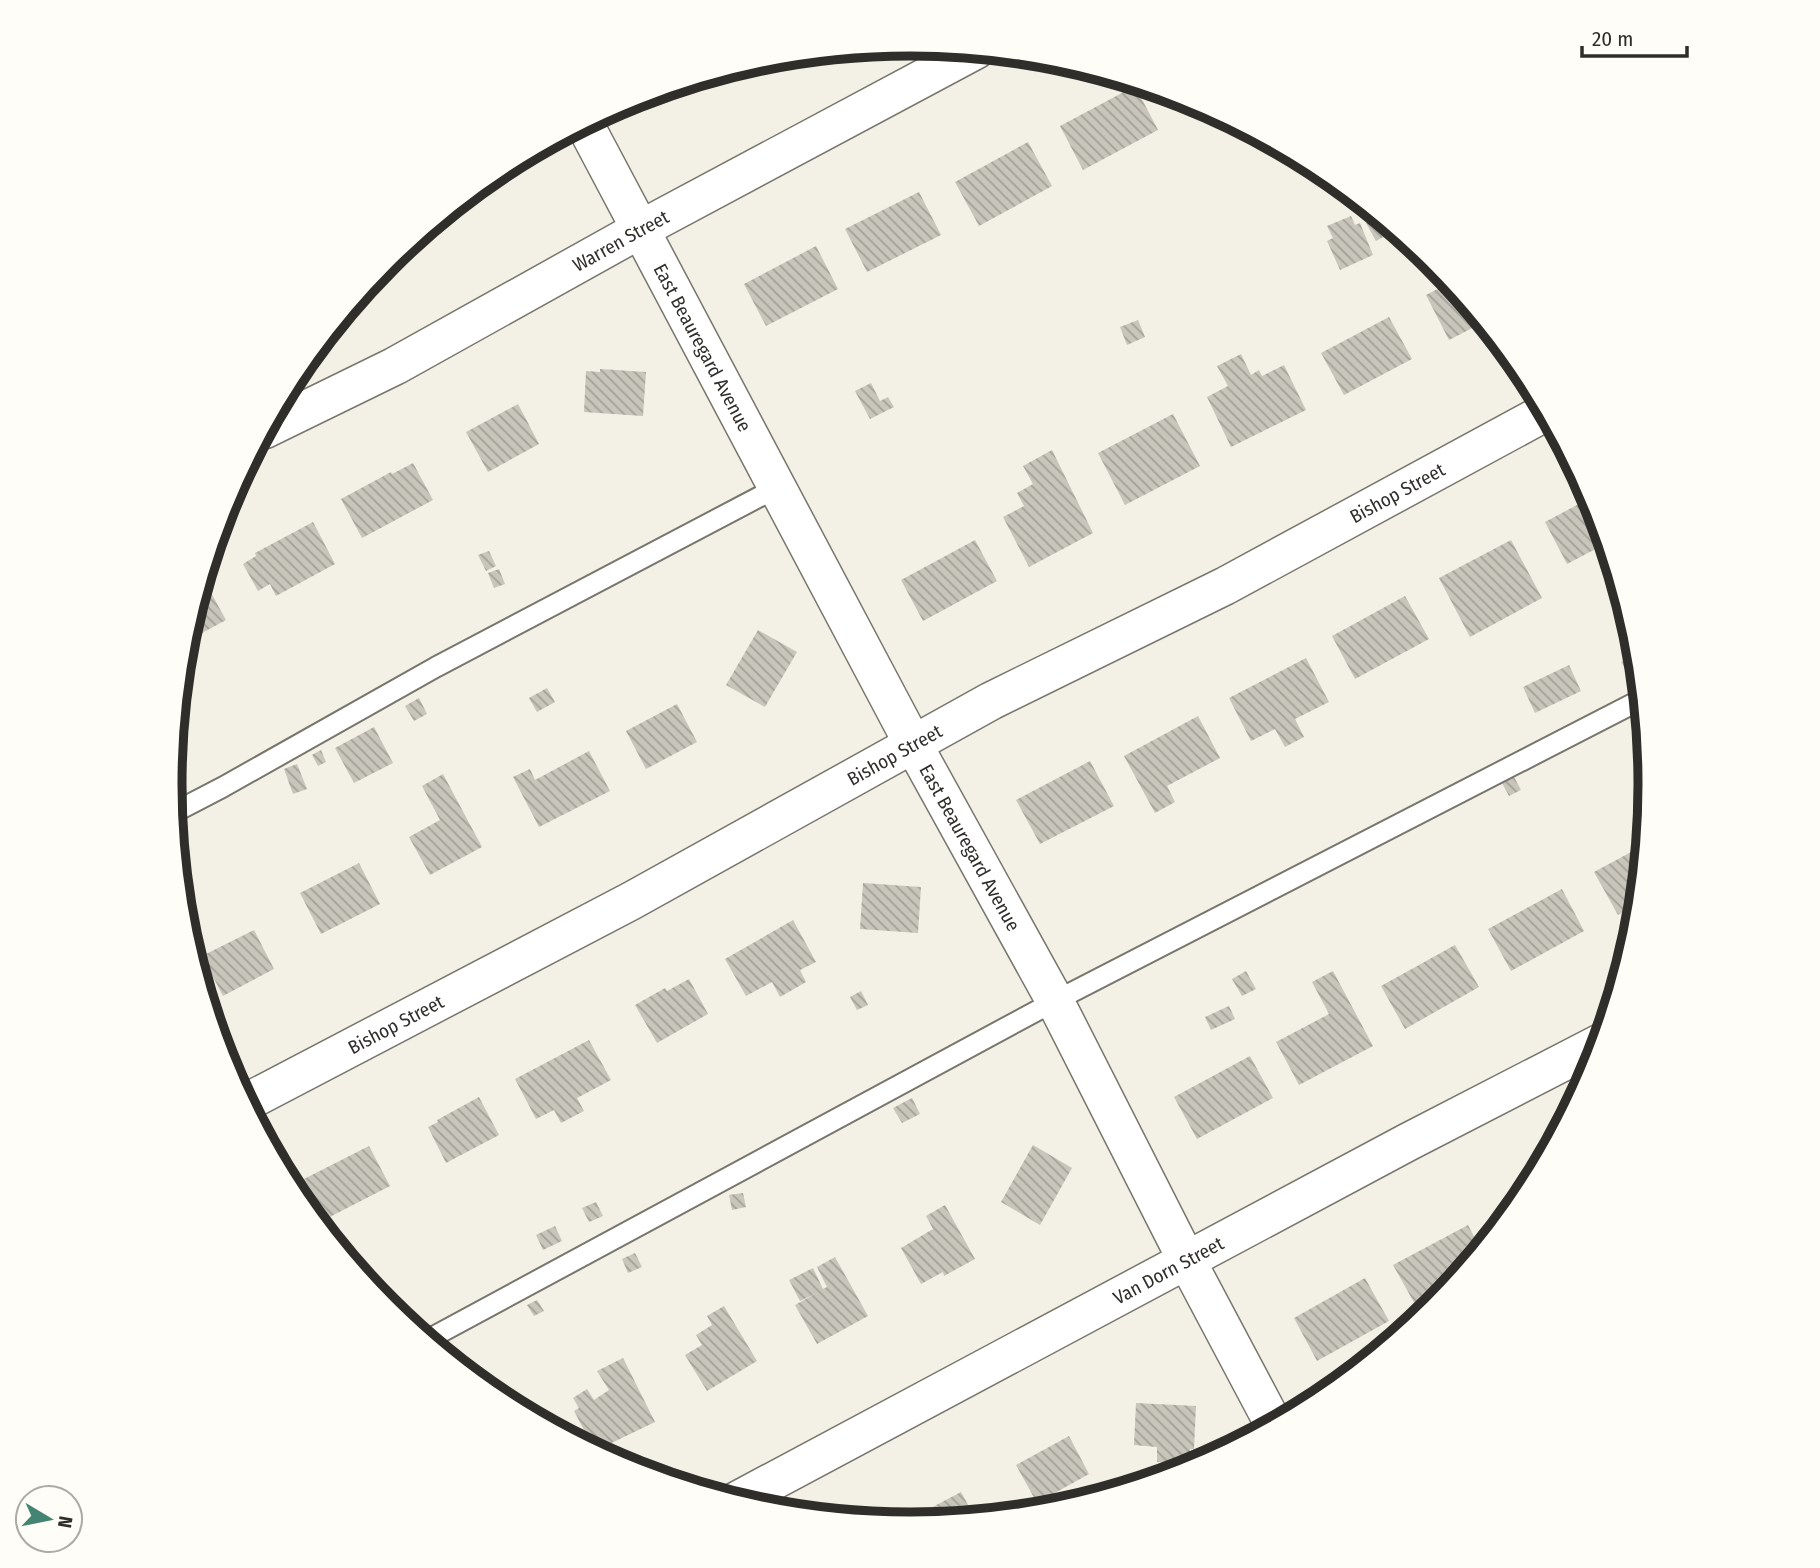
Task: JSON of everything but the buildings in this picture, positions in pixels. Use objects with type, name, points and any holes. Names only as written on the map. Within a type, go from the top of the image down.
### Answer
[{"type":"street","name":"Warren Street","points":[[278,423],[396,366],[641,229],[961,58]]},
{"type":"street","name":"East Beauregard Avenue","points":[[588,131],[913,744],[1055,1001],[1187,1261],[1270,1416]]},
{"type":"street","name":"Bishop Street","points":[[254,1099],[631,901],[991,701],[1225,586],[1538,416]]},
{"type":"street","name":"Van Dorn Street","points":[[750,1494],[1408,1142],[1588,1049]]},
{"type":"lane","points":[[183,808],[436,667],[778,487]]},
{"type":"lane","points":[[435,1335],[1055,1001],[1633,704]]}]
